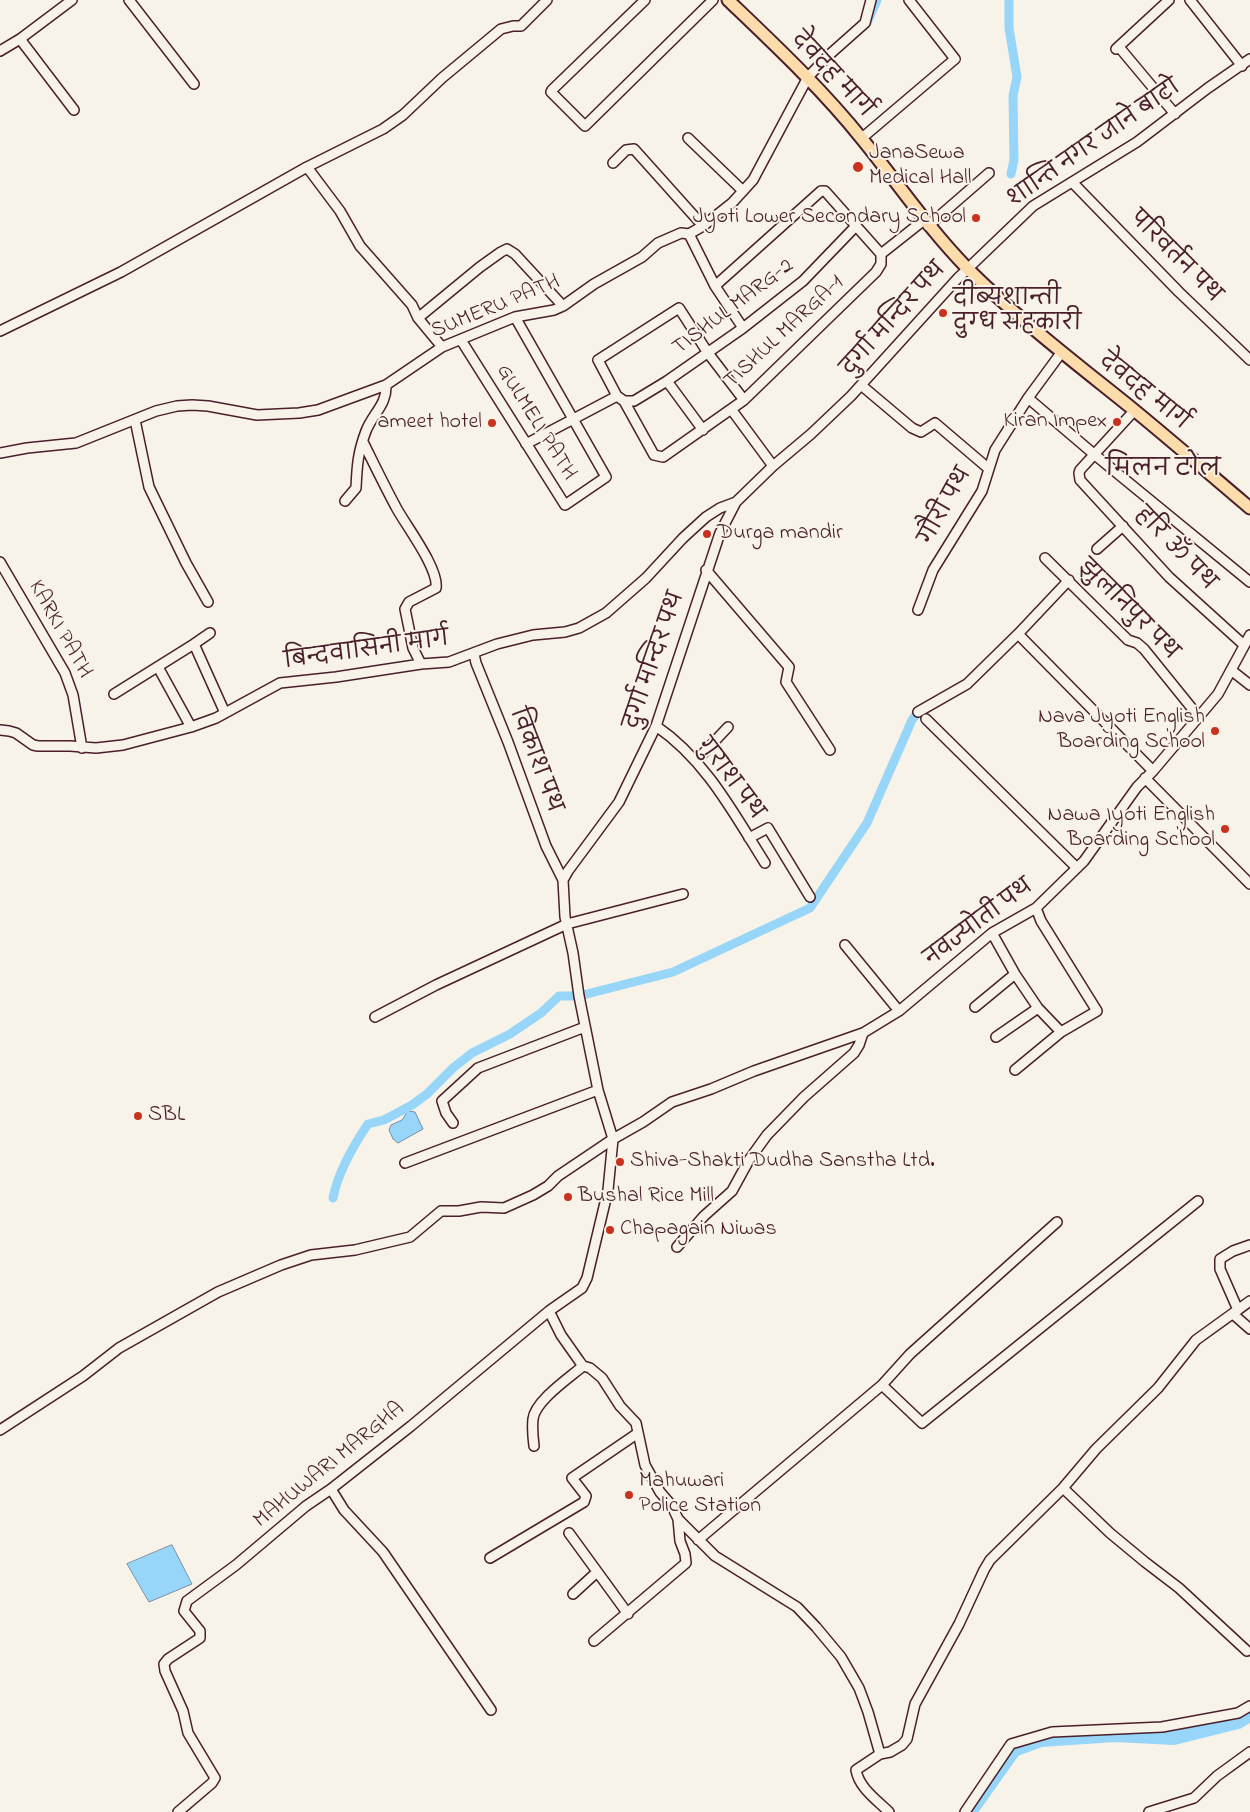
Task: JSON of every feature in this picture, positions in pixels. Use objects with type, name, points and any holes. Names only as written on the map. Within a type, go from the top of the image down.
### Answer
[{"type":"main road","name":"देवदह मार्ग","points":[[728,0],[808,77],[862,138],[926,223],[968,269],[1008,308],[1250,508]]},
{"type":"street","points":[[0,51],[20,39],[72,0]]},
{"type":"street","points":[[129,0],[194,84]]},
{"type":"street","points":[[0,331],[120,272],[306,167],[393,123],[501,29],[521,26],[547,0]]},
{"type":"street","points":[[645,0],[551,92],[585,126],[713,0]]},
{"type":"street","name":"SUMERU PATH","points":[[0,453],[76,443],[156,411],[192,404],[257,415],[318,410],[386,385],[442,347],[515,317],[547,312],[563,306],[594,284],[642,257],[658,244],[681,233],[689,234],[703,226],[732,203],[752,180],[760,167],[808,77],[865,23],[872,0]]},
{"type":"street","points":[[862,138],[956,59],[909,0]]},
{"type":"street","points":[[1169,0],[1117,48],[1175,114]]},
{"type":"street","points":[[1190,0],[1242,66]]},
{"type":"street","points":[[20,39],[74,110]]},
{"type":"street","name":"शान्ति नगर जाने बाटो","points":[[968,269],[1033,206],[1138,142],[1223,77],[1250,59]]},
{"type":"street","points":[[688,138],[742,190]]},
{"type":"street","points":[[613,163],[626,150],[634,148],[703,226]]},
{"type":"street","points":[[306,167],[340,211],[360,246],[412,305],[418,318],[442,347]]},
{"type":"street","points":[[715,286],[821,191],[825,191],[881,254],[926,223],[989,173]]},
{"type":"street","name":"परिवर्तन पथ","points":[[1072,182],[1179,292],[1250,360]]},
{"type":"street","name":"TISHUL MARG-2","points":[[526,444],[621,398],[634,402],[667,381],[743,328],[803,281],[855,227]]},
{"type":"street","points":[[689,234],[715,286],[743,328]]},
{"type":"street","points":[[418,318],[480,267],[507,249],[521,260],[563,306]]},
{"type":"street","name":"TISHUL MARGA-1","points":[[708,352],[679,308],[598,360],[654,455],[663,457],[744,400],[876,272],[881,264],[881,254]]},
{"type":"street","name":"दुर्गा मन्दिर पथ","points":[[563,880],[619,802],[656,726],[706,570],[720,533],[736,502],[773,466],[828,419],[968,269]]},
{"type":"street","name":"GULMELI PATH","points":[[461,340],[565,505],[606,477],[572,421],[515,317]]},
{"type":"street","points":[[708,352],[744,400]]},
{"type":"street","name":"गौरी पथ","points":[[918,610],[933,570],[982,491],[995,450],[1028,398],[1062,353]]},
{"type":"street","points":[[667,381],[703,430]]},
{"type":"street","points":[[345,501],[356,488],[358,453],[367,429],[386,396],[386,385]]},
{"type":"street","points":[[861,385],[912,428],[921,432],[935,423],[989,469]]},
{"type":"street","points":[[1028,398],[1095,456],[1250,582]]},
{"type":"street","points":[[731,409],[773,466]]},
{"type":"street","name":"हरि ॐ पथ","points":[[1134,411],[1095,456],[1080,470],[1078,473],[1080,480],[1170,577],[1244,645]]},
{"type":"street","points":[[135,420],[149,487],[186,563],[208,602]]},
{"type":"street","points":[[363,442],[398,510],[422,550],[437,582],[436,588],[409,602],[405,609],[412,648],[422,664]]},
{"type":"street","name":"बिन्दवासिनी मार्ग","points":[[0,730],[9,731],[38,746],[96,748],[123,745],[191,727],[216,718],[280,683],[449,662],[497,644],[579,628],[606,613],[646,578],[683,538],[706,518],[720,508],[736,502]]},
{"type":"street","points":[[1097,549],[1124,526]]},
{"type":"street","name":"झुलनिपुर पथ","points":[[1045,558],[1128,640],[1136,642],[1144,649],[1199,717]]},
{"type":"street","name":"KARKI PATH","points":[[0,562],[65,672],[73,695],[82,748]]},
{"type":"street","points":[[706,570],[788,666],[786,682],[830,750]]},
{"type":"street","points":[[918,712],[967,684],[1069,580]]},
{"type":"street","points":[[114,694],[210,633]]},
{"type":"street","points":[[1018,634],[1153,771]]},
{"type":"street","name":"नवज्योती पथ","points":[[0,1430],[83,1376],[119,1348],[218,1292],[248,1278],[281,1264],[312,1255],[355,1250],[410,1237],[442,1211],[459,1211],[480,1207],[504,1208],[548,1186],[558,1176],[612,1139],[677,1100],[711,1089],[754,1071],[863,1034],[899,1011],[992,933],[1036,908],[1077,868],[1095,849],[1136,787],[1153,771],[1218,694],[1250,635]]},
{"type":"street","points":[[194,644],[225,713]]},
{"type":"street","name":"विकाश पथ","points":[[474,654],[476,664],[508,742],[546,846],[563,880]]},
{"type":"street","points":[[158,667],[191,727]]},
{"type":"street","points":[[1231,670],[1250,685]]},
{"type":"street","points":[[926,719],[1077,868]]},
{"type":"street","name":"गुराश पथ","points":[[656,726],[668,734],[696,761],[713,782],[765,863]]},
{"type":"street","points":[[696,761],[728,727]]},
{"type":"street","points":[[1145,778],[1250,884]]},
{"type":"street","points":[[749,838],[768,828],[810,897]]},
{"type":"street","points":[[563,880],[567,924],[574,953],[585,1027],[601,1104],[612,1139]]},
{"type":"street","points":[[375,1017],[436,985],[567,924],[683,894]]},
{"type":"street","points":[[1014,1070],[1061,1032],[1097,1011],[1041,921],[1036,908]]},
{"type":"street","points":[[992,933],[1015,974],[1038,1008],[1061,1032]]},
{"type":"street","points":[[845,945],[899,1011]]},
{"type":"street","points":[[976,1007],[1015,974]]},
{"type":"street","points":[[996,1037],[1038,1008]]},
{"type":"street","points":[[453,1122],[446,1113],[442,1101],[478,1068],[585,1027]]},
{"type":"street","points":[[677,1247],[704,1216],[732,1190],[749,1160],[767,1135],[804,1097],[854,1053],[863,1034]]},
{"type":"street","points":[[405,1163],[598,1090]]},
{"type":"street","name":"MAHUWARI MARGHA","points":[[178,1812],[212,1784],[215,1778],[188,1733],[183,1711],[165,1671],[164,1664],[168,1659],[200,1638],[200,1632],[184,1611],[187,1601],[236,1565],[306,1506],[331,1489],[411,1426],[548,1311],[582,1288],[587,1278],[608,1190],[612,1139]]},
{"type":"street","points":[[882,1385],[922,1423],[1198,1201]]},
{"type":"street","points":[[698,1540],[882,1385],[910,1354],[1058,1222]]},
{"type":"street","points":[[1250,1245],[1233,1251],[1220,1259],[1220,1269],[1235,1312],[1250,1329]]},
{"type":"street","points":[[889,1812],[869,1793],[857,1778],[856,1770],[880,1754],[890,1752],[902,1745],[907,1739],[915,1704],[959,1624],[990,1560],[1064,1488],[1096,1449],[1158,1388],[1196,1340],[1250,1300]]},
{"type":"street","points":[[548,1311],[561,1335],[583,1366],[590,1368],[602,1378],[620,1406],[636,1423],[646,1466],[660,1492],[672,1506],[678,1519],[715,1556],[797,1608],[841,1657],[860,1688],[880,1754]]},
{"type":"street","points":[[534,1446],[532,1418],[535,1410],[556,1388],[583,1366]]},
{"type":"street","points":[[490,1558],[584,1502],[586,1496],[572,1478],[638,1433]]},
{"type":"street","points":[[1064,1488],[1110,1533],[1179,1588],[1247,1651]]},
{"type":"street","points":[[331,1489],[344,1510],[383,1552],[491,1710]]},
{"type":"street","points":[[594,1641],[686,1563],[680,1541],[678,1519]]},
{"type":"street","points":[[569,1533],[628,1614]]},
{"type":"street","points":[[573,1594],[597,1572]]},
{"type":"street","points":[[964,1812],[1011,1744],[1052,1732],[1162,1727],[1238,1712],[1250,1706]]},
{"type":"street","points":[[1148,1812],[1194,1798],[1217,1776],[1250,1752]]},
{"type":"water","points":[[408,1111],[415,1112],[423,1129],[398,1143],[393,1139],[389,1130],[391,1125],[402,1120]]},
{"type":"water","points":[[172,1545],[192,1584],[149,1602],[127,1564]]},
{"type":"waterway","points":[[867,23],[877,0]]},
{"type":"waterway","points":[[1009,0],[1009,28],[1017,77],[1013,96],[1014,160],[1011,174]]},
{"type":"waterway","points":[[333,1198],[338,1179],[357,1141],[368,1124],[384,1120],[412,1105],[427,1094],[453,1068],[472,1053],[510,1034],[541,1013],[559,996],[579,996],[673,972],[810,908],[867,823],[912,720],[918,712]]},
{"type":"waterway","points":[[970,1812],[1014,1750],[1041,1740],[1115,1735],[1174,1738],[1238,1722],[1250,1715]]},
{"type":"place","name":"JanaSewa Medical Hall","points":[[858,167]]},
{"type":"place","name":"Jyoti Lower Secondary School","points":[[976,218]]},
{"type":"place","name":"दीब्यशान्ती दुग्ध सहकारी","points":[[943,313]]},
{"type":"place","name":"Kiran Impex","points":[[1117,422]]},
{"type":"place","name":"ameet hotel","points":[[492,423]]},
{"type":"place","name":"Durga mandir","points":[[707,534]]},
{"type":"place","name":"Nava Jyoti English Boarding School","points":[[1215,731]]},
{"type":"place","name":"Nawa Iyoti English Boarding School","points":[[1225,829]]},
{"type":"place","name":"SBL","points":[[138,1116]]},
{"type":"place","name":"Shiva-Shakti Dudha Sanstha Ltd.","points":[[620,1162]]},
{"type":"place","name":"Bushal Rice Mill","points":[[568,1197]]},
{"type":"place","name":"Chapagain Niwas","points":[[610,1230]]},
{"type":"place","name":"Mahuwari Police Station","points":[[629,1495]]},
{"type":"district","name":"मिलन टोल","points":[[1163,471]]}]
